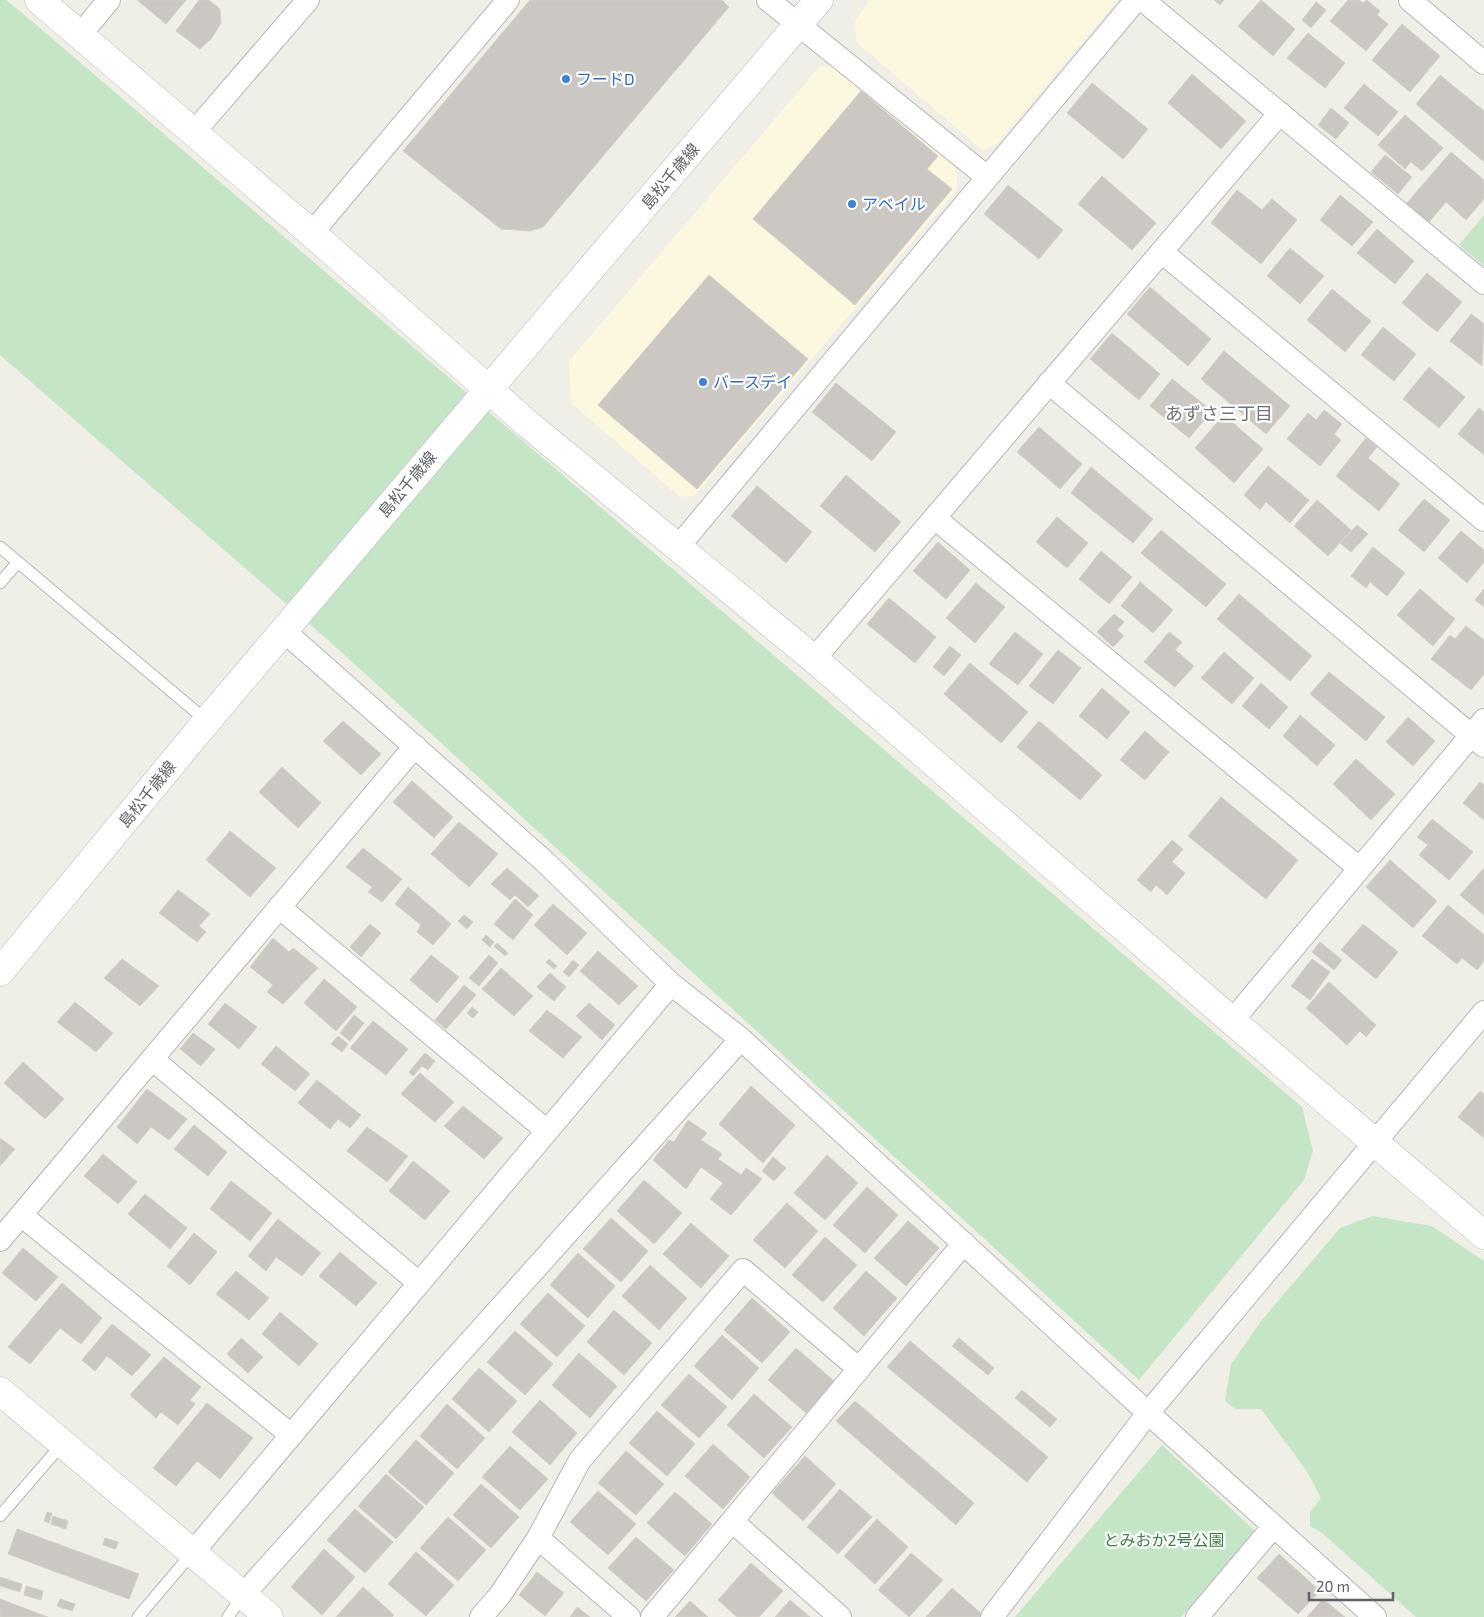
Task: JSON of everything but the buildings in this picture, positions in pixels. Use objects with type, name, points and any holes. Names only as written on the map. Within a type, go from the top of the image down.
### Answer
[{"type":"street","points":[[39,0],[194,132],[529,425],[814,659],[1232,1021],[1484,1235]]},
{"type":"street","points":[[80,35],[109,0]]},
{"type":"street","points":[[194,132],[308,0]]},
{"type":"street","points":[[311,234],[508,0]]},
{"type":"street","points":[[768,0],[987,177]]},
{"type":"street","name":"島松千歳線","points":[[0,972],[207,721],[820,0]]},
{"type":"street","points":[[678,547],[1136,0]]},
{"type":"street","points":[[1143,0],[1484,283]]},
{"type":"street","points":[[1410,0],[1484,63]]},
{"type":"street","points":[[814,659],[936,519],[1049,383],[1163,253],[1280,113]]},
{"type":"street","points":[[1163,253],[1484,520]]},
{"type":"street","points":[[1049,383],[1480,734],[1359,868],[1232,1021]]},
{"type":"street","points":[[936,519],[1359,868]]},
{"type":"street","points":[[284,631],[544,861],[670,984],[740,1039],[1273,1527],[1376,1617]]},
{"type":"street","points":[[0,1240],[415,746]]},
{"type":"street","points":[[280,907],[546,1131]]},
{"type":"street","points":[[193,1552],[670,984]]},
{"type":"street","points":[[992,1617],[1148,1413],[1484,1012]]},
{"type":"street","points":[[236,1606],[740,1039]]},
{"type":"street","points":[[152,1059],[419,1283]]},
{"type":"street","points":[[21,1215],[291,1435]]},
{"type":"street","points":[[652,1617],[964,1243]]},
{"type":"street","points":[[481,1617],[500,1595],[538,1538],[580,1460],[743,1270],[859,1368]]},
{"type":"street","points":[[0,1390],[193,1552],[236,1606],[269,1617]]},
{"type":"street","points":[[732,1521],[840,1617]]},
{"type":"street","points":[[1197,1617],[1273,1527]]},
{"type":"street","points":[[538,1538],[629,1617]]},
{"type":"lane","points":[[0,547],[207,721]]},
{"type":"lane","points":[[0,583],[18,562]]},
{"type":"lane","points":[[0,1516],[63,1444]]},
{"type":"lane","points":[[138,1617],[193,1552]]},
{"type":"shaded area","points":[[870,0],[1118,0],[994,147],[982,150],[856,42],[855,21]]},
{"type":"shaded area","points":[[832,66],[953,165],[957,174],[957,190],[694,496],[680,497],[571,403],[569,361],[819,67]]},
{"type":"green space","points":[[0,0],[6,0],[34,23],[1302,1107],[1313,1151],[1304,1180],[1139,1380],[337,648],[0,355]]},
{"type":"green space","points":[[1484,215],[1484,266],[1459,245]]},
{"type":"green space","points":[[1372,1216],[1432,1226],[1484,1261],[1484,1617],[1416,1617],[1322,1533],[1310,1526],[1310,1512],[1321,1498],[1306,1470],[1261,1409],[1235,1409],[1225,1401],[1231,1364],[1262,1320],[1340,1228]]},
{"type":"green space","name":"とみおか2号公園","points":[[1162,1445],[1255,1531],[1181,1617],[1015,1617]]},
{"type":"place","name":"フードD","points":[[566,79]]},
{"type":"place","name":"アベイル","points":[[852,204]]},
{"type":"place","name":"バースデイ","points":[[703,382]]},
{"type":"district","name":"あずさ三丁目","points":[[1219,414]]}]
